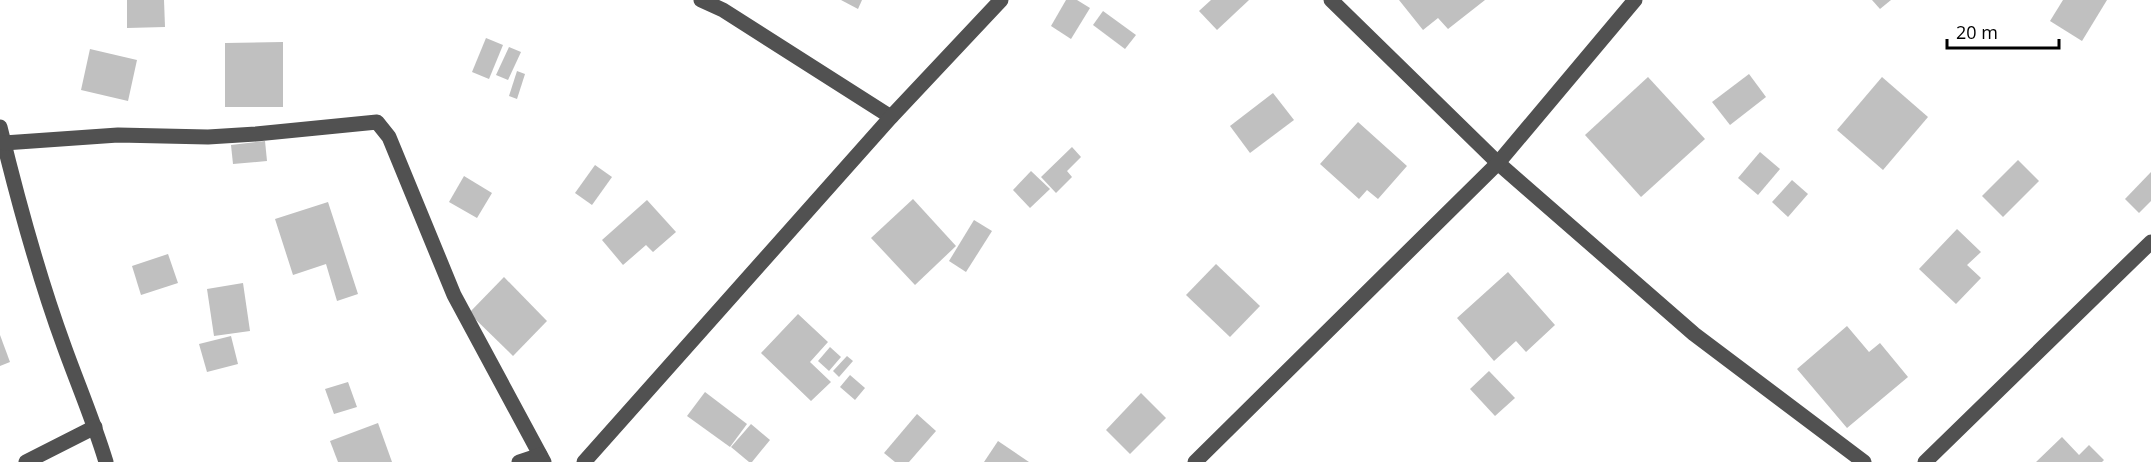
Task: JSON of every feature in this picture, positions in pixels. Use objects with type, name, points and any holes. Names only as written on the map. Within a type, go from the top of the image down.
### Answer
[{"type":"street","points":[[701,0],[723,10],[891,117]]},
{"type":"street","points":[[584,462],[891,117],[1001,0]]},
{"type":"street","points":[[1331,0],[1498,163],[1694,334],[1864,462]]},
{"type":"street","points":[[1195,462],[1498,163],[1635,0]]},
{"type":"street","points":[[4,142],[118,135],[256,134],[377,122],[389,137],[454,295],[542,459],[519,462]]},
{"type":"street","points":[[0,127],[16,192],[64,345],[106,462]]},
{"type":"street","points":[[1925,462],[2151,242]]},
{"type":"street","points":[[26,462],[95,427]]},
{"type":"building","points":[[127,0],[164,0],[165,27],[127,28]]},
{"type":"building","points":[[841,0],[862,0],[858,9]]},
{"type":"building","points":[[1066,0],[1077,0],[1090,8],[1071,39],[1051,26]]},
{"type":"building","points":[[1211,0],[1249,0],[1217,30],[1199,11]]},
{"type":"building","points":[[1399,0],[1485,0],[1448,29],[1438,18],[1423,30]]},
{"type":"building","points":[[1872,0],[1891,0],[1880,9]]},
{"type":"building","points":[[2063,0],[2107,0],[2082,41],[2050,21]]},
{"type":"building","points":[[1103,11],[1136,35],[1125,49],[1093,25]]},
{"type":"building","points":[[486,38],[503,45],[489,79],[472,72]]},
{"type":"building","points":[[283,42],[283,107],[225,107],[225,43]]},
{"type":"building","points":[[509,47],[521,52],[508,80],[496,75]]},
{"type":"building","points":[[90,49],[137,60],[128,101],[81,90]]},
{"type":"building","points":[[517,71],[525,74],[517,99],[509,96]]},
{"type":"building","points":[[1749,74],[1766,97],[1730,125],[1712,102]]},
{"type":"building","points":[[1648,77],[1705,139],[1641,197],[1585,135]]},
{"type":"building","points":[[1882,77],[1928,117],[1883,170],[1837,130]]},
{"type":"building","points":[[1273,93],[1294,120],[1250,153],[1230,126]]},
{"type":"building","points":[[1358,122],[1407,166],[1378,199],[1367,190],[1359,199],[1320,164]]},
{"type":"building","points":[[265,141],[267,161],[233,164],[231,145]]},
{"type":"building","points":[[1072,147],[1081,157],[1067,171],[1072,177],[1056,193],[1041,177]]},
{"type":"building","points":[[1760,152],[1780,169],[1758,195],[1738,178]]},
{"type":"building","points":[[2018,160],[2039,181],[2003,217],[1982,196]]},
{"type":"building","points":[[595,165],[612,177],[592,205],[575,193]]},
{"type":"building","points":[[1031,171],[1050,189],[1030,208],[1013,190]]},
{"type":"building","points":[[2151,172],[2151,201],[2139,213],[2125,199]]},
{"type":"building","points":[[464,176],[492,193],[477,218],[449,202]]},
{"type":"building","points":[[1792,180],[1808,194],[1788,217],[1772,202]]},
{"type":"building","points":[[913,199],[956,246],[915,285],[871,238]]},
{"type":"building","points":[[647,200],[676,232],[653,252],[646,245],[623,265],[602,240]]},
{"type":"building","points":[[328,202],[358,294],[337,301],[326,264],[293,275],[275,219]]},
{"type":"building","points":[[974,220],[992,231],[966,272],[949,261]]},
{"type":"building","points":[[1957,229],[1981,252],[1967,265],[1981,278],[1956,304],[1919,269]]},
{"type":"building","points":[[168,254],[178,283],[141,295],[132,266]]},
{"type":"building","points":[[1216,264],[1260,306],[1230,337],[1186,295]]},
{"type":"building","points":[[1508,272],[1555,325],[1526,352],[1516,341],[1494,361],[1457,318]]},
{"type":"building","points":[[504,277],[547,321],[513,356],[469,313]]},
{"type":"building","points":[[243,283],[250,331],[214,336],[207,289]]},
{"type":"building","points":[[798,314],[828,342],[810,362],[831,382],[811,401],[761,353]]},
{"type":"building","points":[[1847,326],[1869,352],[1880,343],[1908,377],[1847,428],[1797,369]]},
{"type":"building","points":[[0,335],[10,362],[0,366]]},
{"type":"building","points":[[231,336],[238,364],[207,372],[199,344]]},
{"type":"building","points":[[830,347],[841,357],[829,371],[818,361]]},
{"type":"building","points":[[847,356],[853,361],[839,377],[833,371]]},
{"type":"building","points":[[1489,371],[1515,398],[1495,416],[1470,389]]},
{"type":"building","points":[[850,375],[865,388],[855,400],[840,387]]},
{"type":"building","points":[[348,382],[357,407],[334,414],[325,389]]},
{"type":"building","points":[[705,392],[747,424],[730,447],[687,416]]},
{"type":"building","points":[[1141,393],[1166,418],[1130,454],[1106,430]]},
{"type":"building","points":[[917,414],[936,431],[909,462],[895,462],[884,453]]},
{"type":"building","points":[[378,423],[392,462],[338,462],[330,441]]},
{"type":"building","points":[[751,424],[770,440],[752,462],[749,462],[731,447]]},
{"type":"building","points":[[2062,437],[2079,455],[2089,445],[2104,460],[2102,462],[2036,462]]},
{"type":"building","points":[[998,441],[1029,462],[984,462]]}]
